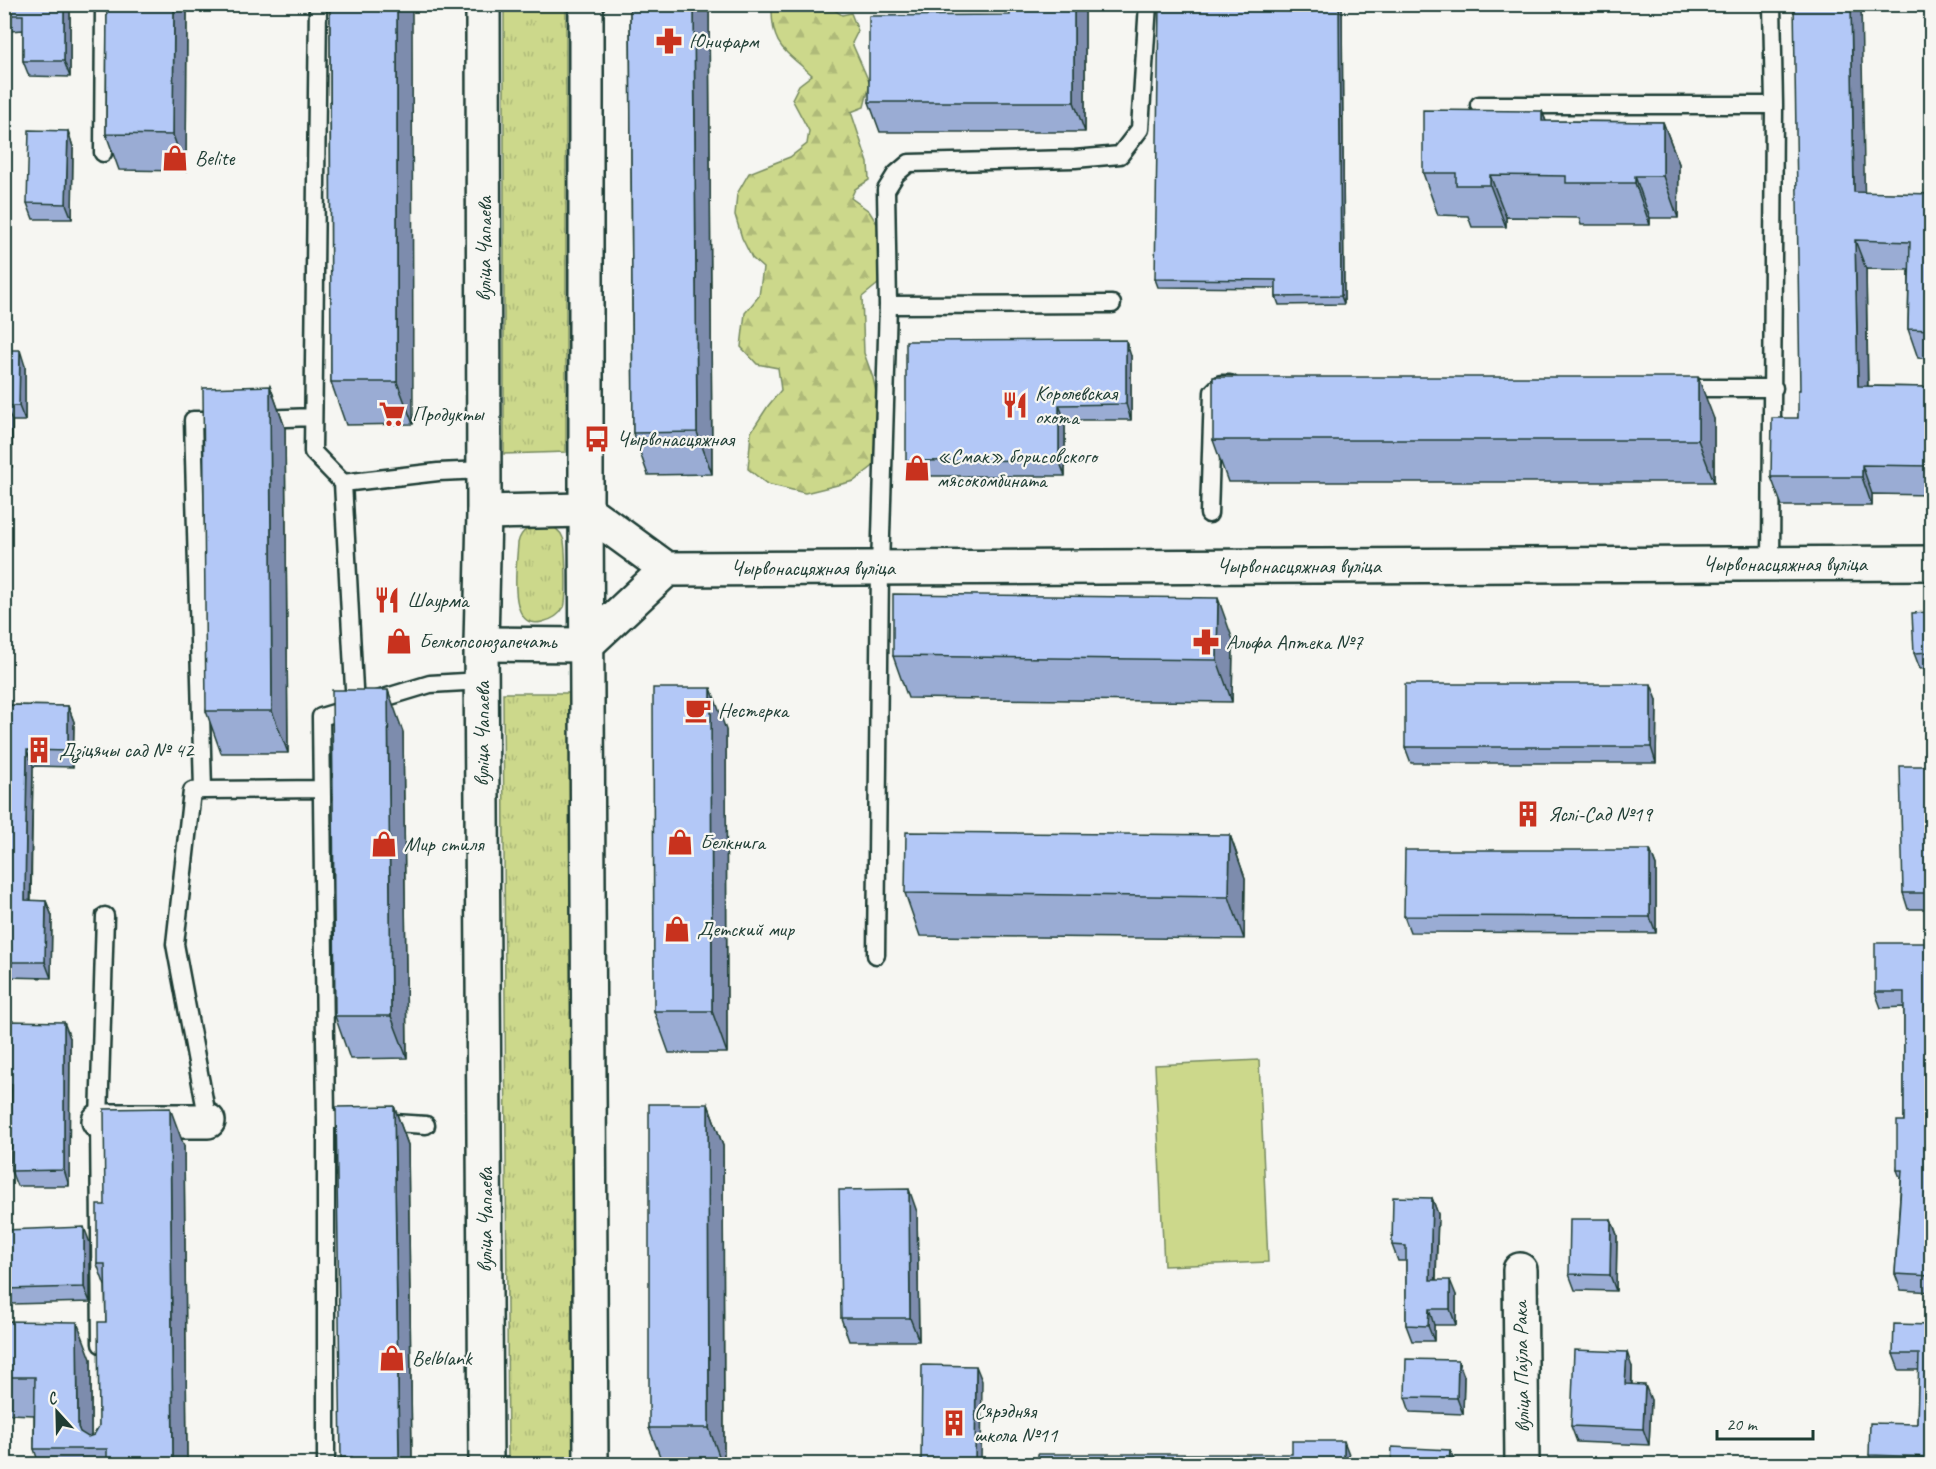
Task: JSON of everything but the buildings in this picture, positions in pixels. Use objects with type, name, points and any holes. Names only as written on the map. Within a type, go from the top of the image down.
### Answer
[{"type":"main road","name":"вуліца Чапаева","points":[[483,4],[484,512],[481,644],[486,1464]]},
{"type":"main road","points":[[586,4],[586,645],[591,1464]]},
{"type":"main road","points":[[481,644],[586,645],[667,569],[586,510],[484,512]]},
{"type":"main road","name":"Чырвонасцяжная вуліца","points":[[667,569],[1932,563]]},
{"type":"main road","points":[[99,1120],[208,1121]]},
{"type":"main road","name":"вуліца Паўла Рака","points":[[1520,1269],[1522,1464]]},
{"type":"lane","points":[[103,153],[104,4]]},
{"type":"lane","points":[[318,4],[313,452],[343,483],[356,707]]},
{"type":"lane","points":[[876,955],[880,568],[888,305],[886,190],[896,174],[909,163],[1075,159],[1120,155],[1140,129],[1148,4]]},
{"type":"lane","points":[[1771,564],[1774,388],[1772,4]]},
{"type":"lane","points":[[1479,105],[1774,105]]},
{"type":"lane","points":[[888,305],[1112,304]]},
{"type":"lane","points":[[1209,514],[1213,392],[1221,384],[1244,384]]},
{"type":"lane","points":[[1668,388],[1774,388]]},
{"type":"lane","points":[[203,790],[193,420],[313,417]]},
{"type":"lane","points":[[343,483],[438,472],[484,470]]},
{"type":"lane","points":[[326,1464],[326,1120],[321,717],[430,684],[482,681]]},
{"type":"lane","points":[[208,1121],[175,945],[192,791],[322,789]]},
{"type":"lane","points":[[102,1358],[99,1120],[105,916]]},
{"type":"lane","points":[[326,1120],[426,1125]]},
{"type":"green space","points":[[504,5],[566,5],[566,452],[504,454]]},
{"type":"green space","points":[[772,5],[829,5],[842,15],[851,13],[858,31],[852,43],[870,84],[864,107],[851,112],[868,163],[869,180],[855,189],[851,198],[869,211],[886,238],[889,275],[862,297],[864,353],[873,378],[880,411],[881,460],[854,481],[805,493],[767,484],[748,469],[751,432],[781,390],[778,368],[757,364],[741,347],[745,313],[759,296],[763,268],[752,258],[742,238],[735,215],[737,194],[749,173],[790,157],[807,144],[809,131],[792,99],[799,85],[812,75],[781,46],[774,30]]},
{"type":"green space","points":[[546,524],[560,533],[564,542],[565,603],[560,613],[552,619],[531,622],[523,616],[518,606],[516,579],[518,543],[525,531]]},
{"type":"green space","points":[[503,693],[575,693],[578,1464],[508,1464]]},
{"type":"green space","points":[[1259,1060],[1268,1262],[1164,1266],[1155,1065]]},
{"type":"place","name":"Юнифарм","points":[[669,41]]},
{"type":"place","name":"Belite","points":[[175,158]]},
{"type":"place","name":"Королевская охота","points":[[1015,405]]},
{"type":"place","name":"Продукты","points":[[392,414]]},
{"type":"place","name":"Чырвонасцяжная","points":[[597,439]]},
{"type":"place","name":"«Смак» борисовского мясокомбината","points":[[917,468]]},
{"type":"place","name":"Шаурма","points":[[387,600]]},
{"type":"place","name":"Белкопсоюзапечать","points":[[399,641]]},
{"type":"place","name":"Альфа Аптека №7","points":[[1206,642]]},
{"type":"place","name":"Нестерка","points":[[698,710]]},
{"type":"place","name":"Дзіцячы сад № 42","points":[[39,750]]},
{"type":"place","name":"Яслі-Сад №19","points":[[1528,814]]},
{"type":"place","name":"Белкнига","points":[[680,842]]},
{"type":"place","name":"Мир стиля","points":[[384,844]]},
{"type":"place","name":"Детский мир","points":[[677,929]]},
{"type":"place","name":"Belblank","points":[[392,1358]]},
{"type":"place","name":"Сярэдняя школа №11","points":[[954,1423]]}]
